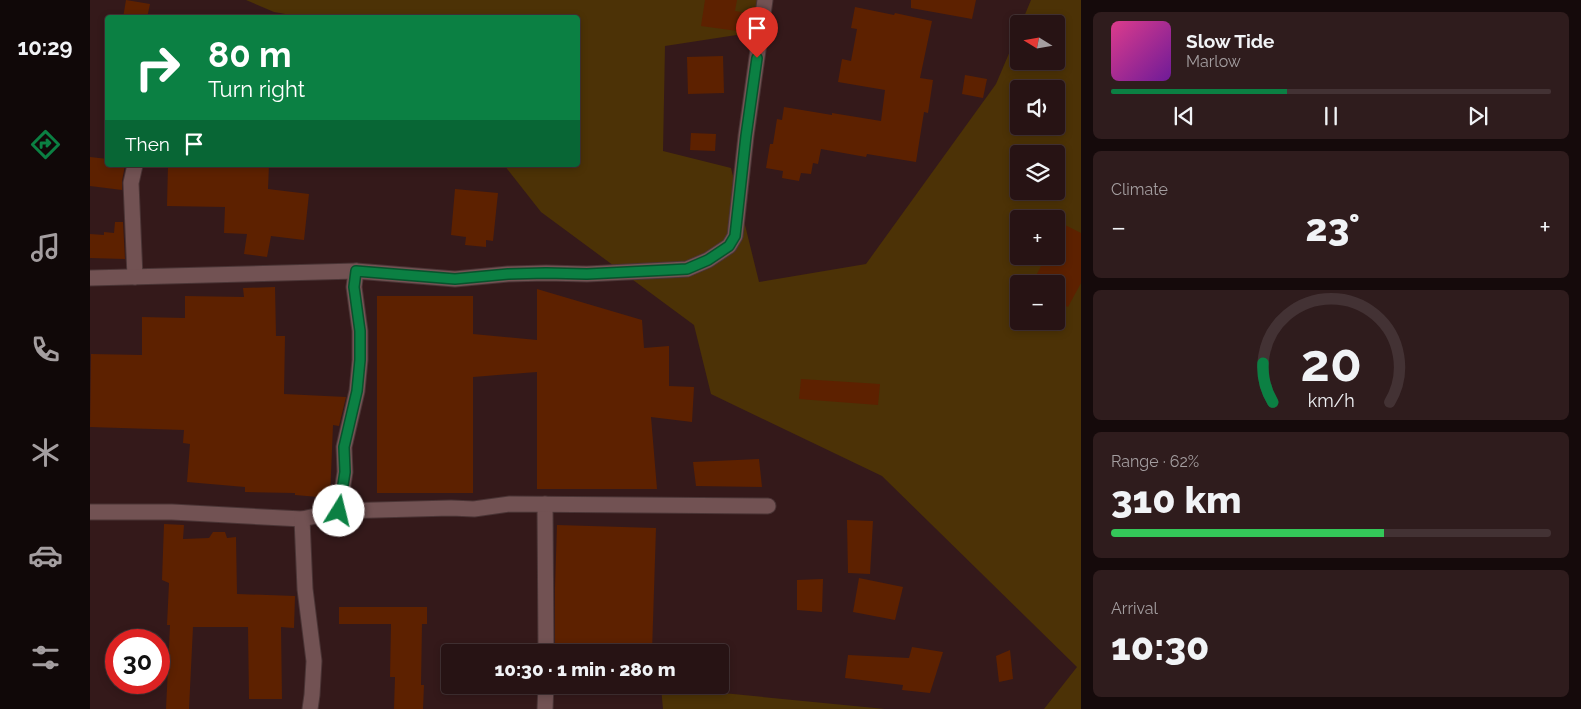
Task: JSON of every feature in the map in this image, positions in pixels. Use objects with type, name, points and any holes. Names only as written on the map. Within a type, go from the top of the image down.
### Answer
[{"type":"street","points":[[90,278],[356,271],[455,279],[508,274],[587,274],[687,269],[708,260],[722,251],[729,246],[735,236],[746,136],[765,0]]},
{"type":"street","points":[[135,167],[131,182],[135,277]]},
{"type":"street","points":[[339,511],[345,472],[344,447],[357,391],[360,360],[360,331],[354,287],[356,271]]},
{"type":"street","points":[[90,512],[172,512],[302,519],[339,511],[474,509],[510,504],[768,506]]},
{"type":"street","points":[[545,504],[546,644]]},
{"type":"street","points":[[302,519],[305,589],[314,661],[310,709]]},
{"type":"street","points":[[545,709],[546,694]]},
{"type":"shaded area","points":[[246,0],[758,0],[756,32],[665,46],[663,151],[731,168],[759,282],[866,264],[996,84],[1010,51],[1010,70],[1065,70],[1065,15],[1025,15],[1031,0],[1081,0],[1081,709],[1044,709],[1077,667],[882,476],[711,394],[694,325],[541,212],[506,167],[580,167],[580,15],[291,15],[274,12]]},
{"type":"shaded area","points":[[662,694],[729,694],[885,709],[663,709]]},
{"type":"building","points":[[126,0],[150,4],[148,15],[124,15]]},
{"type":"building","points":[[705,0],[737,0],[735,11],[748,13],[745,32],[701,26]]},
{"type":"building","points":[[911,0],[976,0],[972,19],[911,8]]},
{"type":"building","points":[[855,7],[932,21],[920,78],[933,80],[928,113],[924,112],[916,162],[867,154],[866,157],[821,149],[818,164],[813,163],[811,174],[801,173],[799,181],[782,178],[783,171],[766,168],[770,144],[773,144],[777,119],[782,120],[784,107],[881,121],[885,90],[838,82],[842,59],[851,61],[857,29],[851,28]]},
{"type":"building","points":[[723,56],[724,93],[688,94],[687,57]]},
{"type":"building","points":[[965,75],[987,79],[983,98],[962,94]]},
{"type":"building","points":[[691,133],[716,134],[715,151],[690,150]]},
{"type":"building","points":[[90,157],[105,159],[105,167],[125,167],[122,190],[90,186]]},
{"type":"building","points":[[168,167],[269,167],[268,189],[309,194],[304,240],[271,236],[267,257],[244,254],[247,234],[224,233],[225,207],[167,206]]},
{"type":"building","points":[[455,189],[498,193],[493,241],[486,240],[486,247],[465,245],[466,237],[451,235]]},
{"type":"building","points":[[115,222],[123,222],[125,259],[90,258],[90,234],[104,235],[104,232],[114,233]]},
{"type":"building","points":[[1065,225],[1081,233],[1081,283],[1068,307],[1065,306],[1065,275],[1036,275],[1042,265],[1065,265]]},
{"type":"building","points":[[275,287],[276,336],[285,336],[284,394],[346,397],[339,426],[333,425],[330,498],[295,495],[295,493],[245,492],[245,487],[187,482],[190,444],[183,443],[184,430],[90,427],[91,354],[142,355],[142,317],[185,318],[185,296],[244,297],[243,288]]},
{"type":"building","points":[[537,289],[642,320],[644,348],[669,346],[669,386],[694,387],[692,422],[651,417],[657,489],[537,489],[537,372],[473,377],[473,493],[377,493],[377,296],[473,296],[473,334],[537,340]]},
{"type":"building","points":[[801,379],[880,384],[878,405],[799,399]]},
{"type":"building","points":[[759,459],[762,487],[696,486],[693,462]]},
{"type":"building","points":[[847,520],[873,521],[870,574],[848,573]]},
{"type":"building","points":[[164,524],[184,525],[183,539],[209,538],[213,532],[225,532],[227,538],[236,537],[237,594],[295,596],[294,628],[281,627],[282,699],[249,699],[248,627],[193,627],[189,709],[166,709],[167,694],[170,694],[170,625],[167,625],[169,583],[162,580]]},
{"type":"building","points":[[557,525],[656,528],[652,644],[555,644]]},
{"type":"building","points":[[859,578],[903,587],[895,620],[853,612]]},
{"type":"building","points":[[823,579],[822,612],[797,610],[797,580]]},
{"type":"building","points":[[339,607],[427,607],[427,624],[422,624],[421,685],[424,685],[423,709],[394,709],[395,677],[390,677],[391,624],[339,624]]},
{"type":"building","points":[[912,647],[943,652],[930,693],[902,690],[903,685],[845,678],[848,655],[909,658]]},
{"type":"building","points":[[1010,650],[1013,679],[999,682],[996,656]]},
{"type":"route","points":[[339,511],[345,472],[344,447],[357,391],[360,360],[360,331],[354,287],[356,271],[455,279],[508,274],[587,274],[687,269],[708,260],[729,246],[735,236],[757,58]]}]
